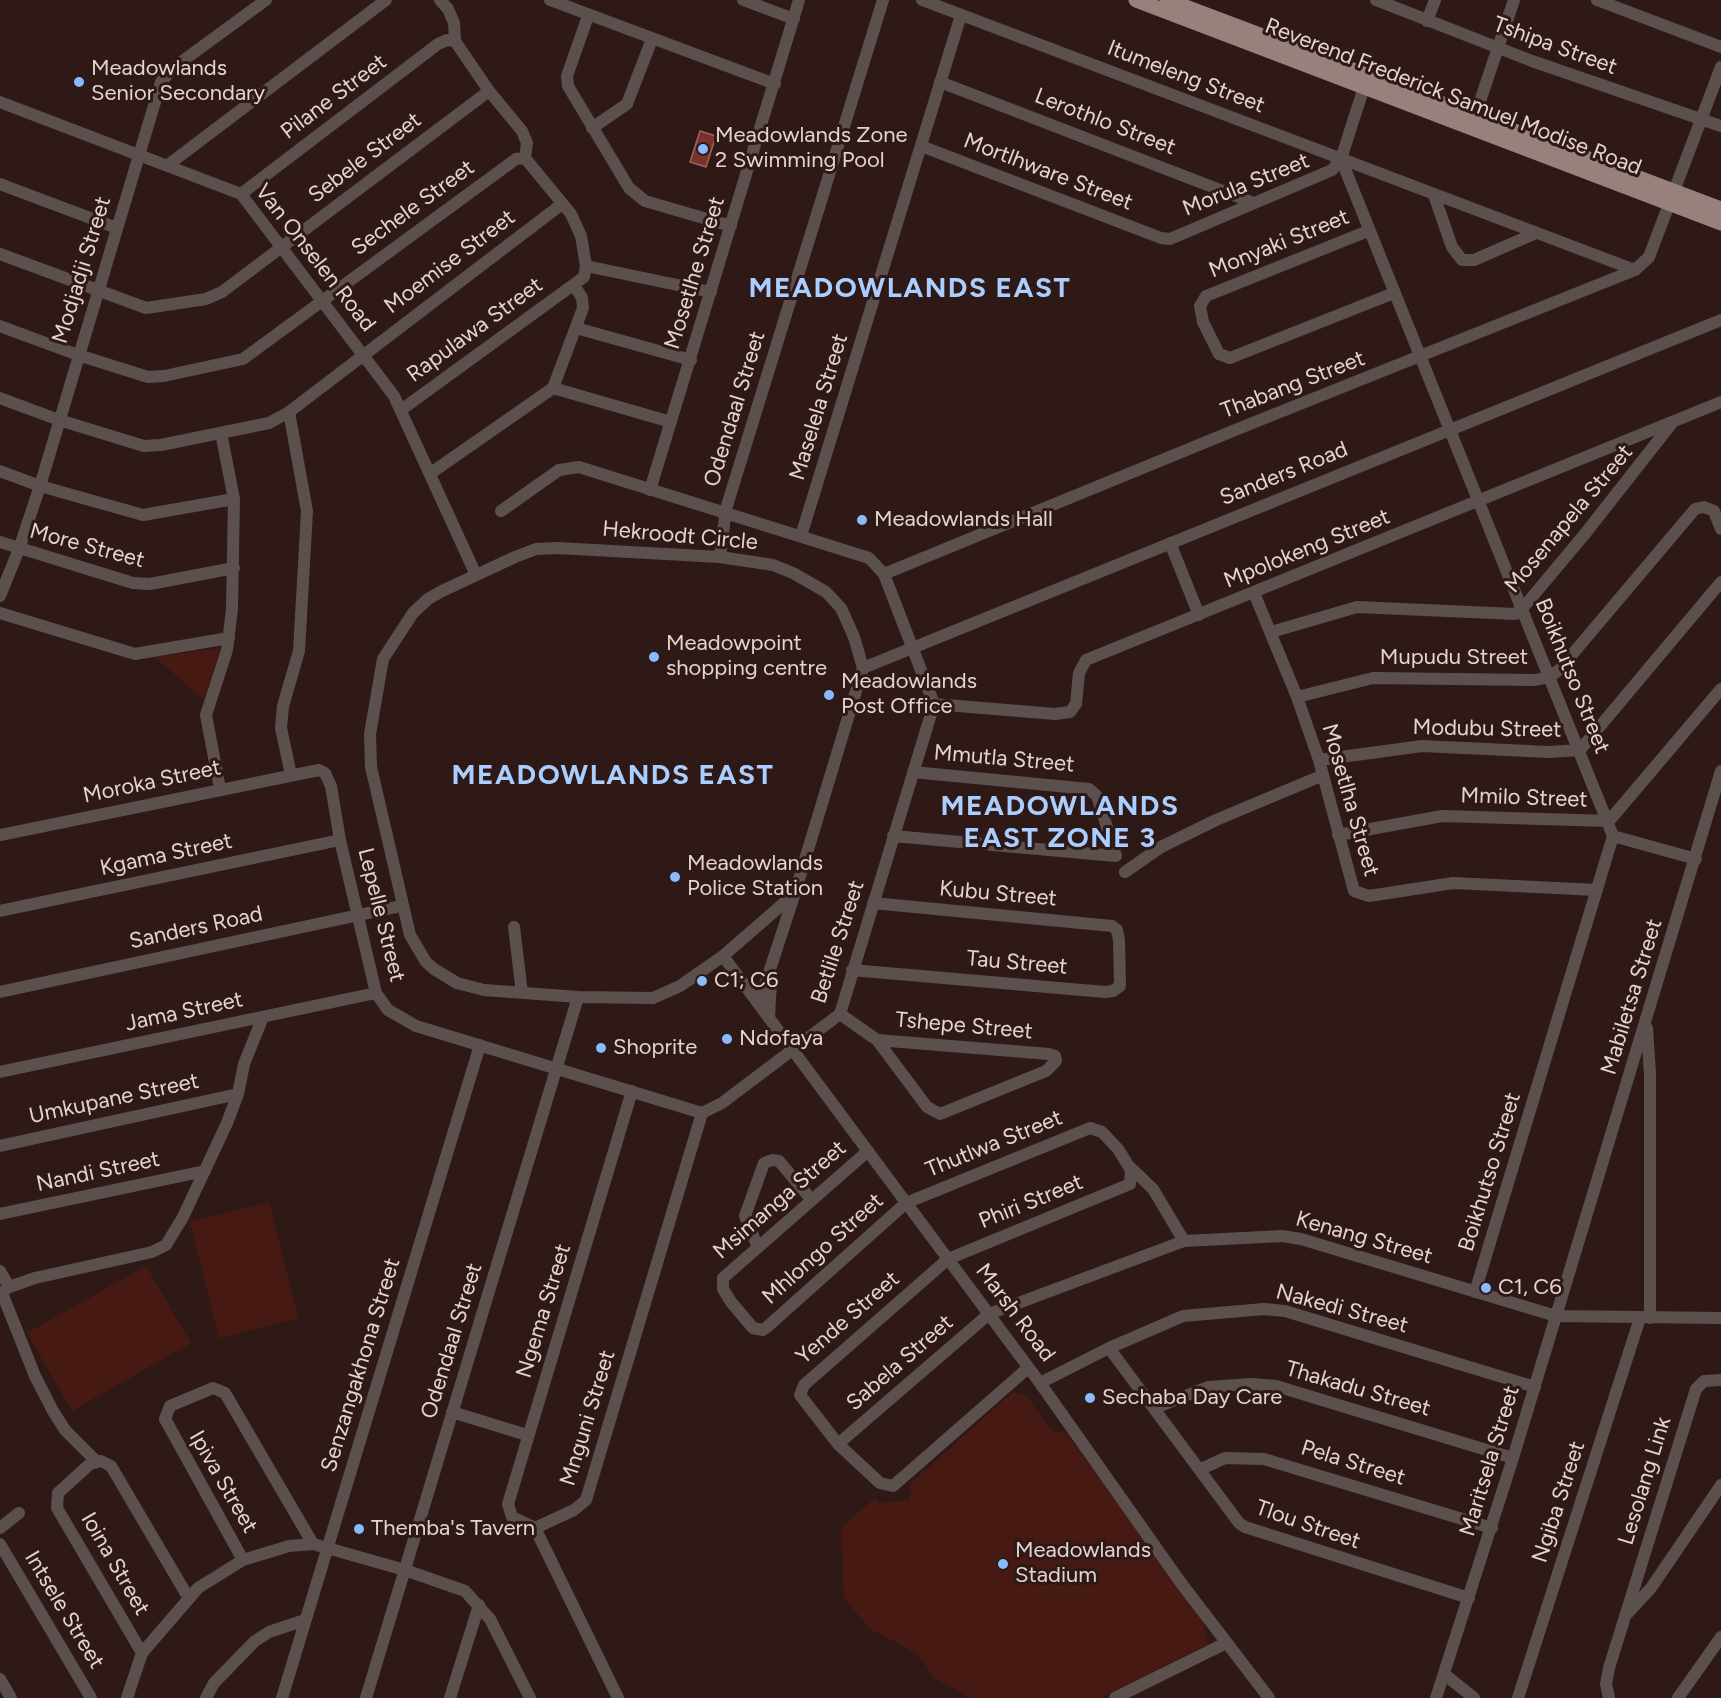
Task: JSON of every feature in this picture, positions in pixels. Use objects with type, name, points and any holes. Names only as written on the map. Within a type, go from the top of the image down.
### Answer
[{"type":"main road","name":"Reverend Frederick Samuel Modise Road","points":[[1136,0],[1364,87],[1672,198],[1721,209]]},
{"type":"main road","name":"Reverend Frederick Samuel Modise Road","points":[[1167,0],[1475,116],[1672,198],[1721,223]]},
{"type":"street","name":"Modjadji Street","points":[[0,596],[19,549],[39,486],[157,95],[166,75],[266,0]]},
{"type":"street","points":[[168,165],[386,0]]},
{"type":"street","points":[[431,473],[553,388],[583,308],[582,298],[574,285],[584,277],[586,266],[576,223],[525,158],[527,143],[522,131],[489,91],[455,41],[454,23],[448,9],[440,0]]},
{"type":"street","points":[[550,0],[775,84]]},
{"type":"street","points":[[743,0],[794,19]]},
{"type":"street","name":"Mosetlhe Street","points":[[650,490],[799,0]]},
{"type":"street","name":"Odendaal Street","points":[[720,557],[725,514],[882,0]]},
{"type":"street","name":"Itumeleng Street","points":[[921,0],[1635,270]]},
{"type":"street","name":"Tshipa Street","points":[[1376,0],[1497,48],[1721,126]]},
{"type":"street","points":[[1427,21],[1435,0]]},
{"type":"street","points":[[1475,116],[1514,0]]},
{"type":"street","points":[[1598,0],[1721,47]]},
{"type":"street","name":"Maselela Street","points":[[801,536],[961,15]]},
{"type":"street","points":[[588,16],[567,81],[574,100],[629,188],[639,199],[731,226]]},
{"type":"street","name":"Pilane Street","points":[[241,194],[438,44],[447,39],[455,41]]},
{"type":"street","points":[[592,128],[627,104],[652,39]]},
{"type":"street","name":"Thabang Street","points":[[884,574],[1635,270],[1649,257],[1721,67]]},
{"type":"street","name":"Lerothlo Street","points":[[940,82],[1254,203]]},
{"type":"street","points":[[1341,159],[1364,87]]},
{"type":"street","name":"Sebele Street","points":[[0,255],[146,308],[206,299],[222,292],[489,91]]},
{"type":"street","name":"Van Onselen Road","points":[[0,102],[241,194],[323,299],[401,410],[476,575]]},
{"type":"street","name":"Mortlhware Street","points":[[921,146],[1161,238]]},
{"type":"street","name":"Sechele Street","points":[[0,326],[78,355],[154,377],[232,362],[249,356],[323,299],[516,159],[525,158]]},
{"type":"street","name":"Morula Street","points":[[1161,238],[1173,237],[1328,173],[1341,159]]},
{"type":"street","name":"Boikhutso Street","points":[[1341,159],[1368,231],[1609,821],[1613,836],[1475,1292]]},
{"type":"street","points":[[0,183],[117,228]]},
{"type":"street","points":[[1434,195],[1452,247],[1462,260],[1474,260],[1536,233]]},
{"type":"street","name":"Moemise Street","points":[[0,398],[58,420],[144,446],[261,426],[289,412],[363,353],[562,204]]},
{"type":"street","name":"Monyaki Street","points":[[1368,231],[1206,296],[1200,306],[1203,322],[1219,354],[1230,358],[1394,293]]},
{"type":"street","points":[[586,266],[711,292]]},
{"type":"street","name":"Rapulawa Street","points":[[401,410],[574,285]]},
{"type":"street","name":"Sanders Road","points":[[863,668],[1721,320]]},
{"type":"street","points":[[576,328],[691,360]]},
{"type":"street","points":[[553,388],[671,422]]},
{"type":"street","name":"Mpolokeng Street","points":[[934,704],[1055,714],[1070,712],[1076,704],[1079,673],[1086,660],[1721,402]]},
{"type":"street","points":[[289,412],[307,510],[300,642],[280,728],[291,775]]},
{"type":"street","name":"Mosenapela Street","points":[[1271,632],[1357,607],[1512,615],[1522,609],[1650,454],[1672,423]]},
{"type":"street","points":[[220,789],[206,715],[229,638],[234,568],[234,499],[221,433]]},
{"type":"street","points":[[501,511],[545,479],[566,467],[579,467],[869,558],[884,574],[934,704]]},
{"type":"street","points":[[0,471],[39,486],[143,515],[234,499]]},
{"type":"street","name":"Mupudu Street","points":[[1297,697],[1373,678],[1535,680],[1550,677],[1559,670],[1693,511],[1704,507],[1714,511],[1721,529]]},
{"type":"street","name":"More Street","points":[[0,542],[143,584],[234,568]]},
{"type":"street","points":[[1170,543],[1199,615]]},
{"type":"street","name":"Hekroodt Circle","points":[[543,549],[720,557],[773,565],[808,580],[825,592],[841,608],[848,621],[863,668],[797,886],[780,908],[723,956],[680,986],[660,996],[647,999],[578,997],[472,988],[434,969],[413,942],[401,906],[369,755],[380,672],[387,650],[420,605],[442,591],[476,575],[528,551],[543,549]]},
{"type":"street","name":"Modubu Street","points":[[1319,760],[1422,746],[1549,752],[1580,750],[1721,582]]},
{"type":"street","name":"Mosetlha Street","points":[[1254,593],[1297,697],[1319,760],[1352,888],[1361,895],[1369,896],[1453,883],[1597,890]]},
{"type":"street","points":[[0,613],[135,654],[229,638]]},
{"type":"street","name":"Mmilo Street","points":[[1338,835],[1442,816],[1609,821],[1721,689]]},
{"type":"street","name":"Betlile Street","points":[[702,1113],[722,1103],[840,1014],[934,704]]},
{"type":"street","name":"Moroka Street","points":[[0,835],[312,770]]},
{"type":"street","name":"Lepelle Street","points":[[312,770],[325,773],[328,779],[376,993],[388,1010],[416,1026],[556,1068]]},
{"type":"street","name":"Mabiletsa Street","points":[[1581,1235],[1696,859],[1718,795],[1721,771]]},
{"type":"street","name":"Mmutla Street","points":[[913,772],[1089,789],[1096,796],[1122,863]]},
{"type":"street","points":[[893,836],[1122,863],[1150,855],[1216,820],[1322,776]]},
{"type":"street","points":[[1613,836],[1696,859]]},
{"type":"street","name":"Kgama Street","points":[[0,911],[340,840]]},
{"type":"street","points":[[755,999],[762,994],[797,886]]},
{"type":"street","name":"Kubu Street","points":[[873,903],[1112,926],[1117,930]]},
{"type":"street","name":"Sanders Road","points":[[0,992],[401,906]]},
{"type":"street","points":[[514,927],[522,993]]},
{"type":"street","name":"Tau Street","points":[[852,970],[1113,991],[1120,986],[1117,930]]},
{"type":"street","name":"Marsh Road","points":[[723,956],[1040,1383],[1226,1643],[1269,1698]]},
{"type":"street","points":[[769,1018],[772,964]]},
{"type":"street","name":"Jama Street","points":[[0,1072],[376,993]]},
{"type":"street","name":"Odendaal Street","points":[[366,1698],[578,997]]},
{"type":"street","name":"Tshepe Street","points":[[840,1014],[877,1040],[927,1107],[940,1113],[1046,1071],[1055,1064],[1055,1056],[877,1040]]},
{"type":"street","points":[[4,1291],[60,1271],[160,1249],[171,1239],[205,1171],[238,1094],[244,1064],[263,1017]]},
{"type":"street","name":"Ngiba Street","points":[[1518,1698],[1645,1318],[1650,1074],[1646,1021]]},
{"type":"street","name":"Senzangakhona Street","points":[[282,1698],[480,1045]]},
{"type":"street","points":[[556,1068],[702,1113]]},
{"type":"street","name":"Ngema Street","points":[[535,1528],[516,1520],[508,1509],[528,1435],[632,1091]]},
{"type":"street","name":"Umkupane Street","points":[[0,1146],[238,1094]]},
{"type":"street","name":"Mnguni Street","points":[[535,1528],[574,1510],[586,1500],[702,1113]]},
{"type":"street","name":"Thutlwa Street","points":[[906,1203],[1090,1128],[1099,1130],[1111,1139],[1130,1167]]},
{"type":"street","name":"Msimanga Street","points":[[767,1327],[760,1330],[750,1325],[731,1302],[722,1283],[726,1274],[810,1198],[868,1151]]},
{"type":"street","points":[[757,1245],[745,1216],[764,1163],[772,1160],[779,1161],[810,1198]]},
{"type":"street","points":[[1130,1167],[1153,1189],[1184,1241]]},
{"type":"street","name":"Phiri Street","points":[[948,1259],[1130,1184],[1132,1175],[1130,1167]]},
{"type":"street","name":"Nandi Street","points":[[0,1214],[205,1171]]},
{"type":"street","name":"Mhlongo Street","points":[[767,1327],[906,1203]]},
{"type":"street","name":"Maritsela Street","points":[[1436,1698],[1514,1458],[1581,1235]]},
{"type":"street","name":"Kenang Street","points":[[989,1314],[1184,1241],[1288,1237],[1556,1316],[1721,1318]]},
{"type":"street","name":"Yende Street","points":[[838,1444],[803,1401],[802,1387],[948,1259]]},
{"type":"street","points":[[0,1271],[4,1291],[31,1367],[53,1411],[64,1430],[96,1461],[106,1462],[111,1466],[188,1598]]},
{"type":"street","name":"Nakedi Street","points":[[1040,1383],[1110,1348],[1189,1315],[1274,1309],[1535,1387]]},
{"type":"street","name":"Sabela Street","points":[[838,1444],[989,1314]]},
{"type":"street","name":"Tlou Street","points":[[1110,1348],[1239,1523],[1251,1531],[1469,1598]]},
{"type":"street","points":[[838,1444],[880,1483],[888,1486],[896,1484],[1028,1368]]},
{"type":"street","name":"Lesolang Link","points":[[1609,1698],[1607,1677],[1696,1389],[1704,1381],[1721,1380]]},
{"type":"street","name":"Thakadu Street","points":[[1155,1408],[1208,1387],[1252,1384],[1276,1386],[1514,1458]]},
{"type":"street","name":"Ipiva Street","points":[[243,1560],[166,1424],[165,1414],[170,1406],[213,1388],[225,1393],[313,1545]]},
{"type":"street","points":[[452,1412],[528,1435]]},
{"type":"street","name":"Pela Street","points":[[1201,1469],[1225,1458],[1264,1459],[1491,1528]]},
{"type":"street","name":"Ioina Street","points":[[96,1461],[68,1482],[57,1495],[57,1508],[142,1653]]},
{"type":"street","points":[[1627,1614],[1651,1588],[1721,1485]]},
{"type":"street","points":[[0,1528],[20,1513]]},
{"type":"street","points":[[535,1528],[618,1698]]},
{"type":"street","name":"Intsele Street","points":[[0,1544],[91,1698]]},
{"type":"street","points":[[127,1698],[142,1653],[188,1598],[208,1579],[243,1560],[289,1546],[313,1545],[328,1547],[458,1587],[479,1605],[530,1698]]},
{"type":"street","points":[[450,1698],[479,1605]]},
{"type":"street","points":[[206,1698],[214,1683],[255,1641],[269,1632],[305,1620]]},
{"type":"street","points":[[1678,1698],[1721,1638]]},
{"type":"street","points":[[1115,1698],[1226,1643]]},
{"type":"street","points":[[1444,1674],[1474,1698]]},
{"type":"street","points":[[0,1679],[11,1698]]},
{"type":"shaded area","name":"Meadowlands Zone 2 Swimming Pool","points":[[700,131],[716,136],[706,167],[690,162]]},
{"type":"shaded area","points":[[220,648],[204,700],[155,657]]},
{"type":"shaded area","points":[[269,1202],[298,1318],[219,1338],[190,1222]]},
{"type":"shaded area","points":[[146,1266],[191,1343],[72,1411],[27,1333]]},
{"type":"shaded area","name":"Meadowlands Stadium","points":[[1013,1392],[1025,1394],[1053,1432],[1066,1433],[1202,1617],[1208,1644],[1102,1698],[972,1698],[935,1679],[918,1654],[872,1630],[844,1599],[841,1528],[875,1498],[880,1503],[910,1500],[911,1483]]},
{"type":"place","name":"Meadowlands Senior Secondary","points":[[79,82]]},
{"type":"place","name":"Meadowlands Zone 2 Swimming Pool","points":[[703,149]]},
{"type":"place","name":"Meadowlands Hall","points":[[862,520]]},
{"type":"place","name":"Meadowpoint shopping centre","points":[[654,657]]},
{"type":"place","name":"Meadowlands Post Office","points":[[829,695]]},
{"type":"place","name":"Meadowlands Police Station","points":[[675,877]]},
{"type":"place","name":"C1; C6","points":[[702,981]]},
{"type":"place","name":"Ndofaya","points":[[727,1039]]},
{"type":"place","name":"Shoprite","points":[[601,1048]]},
{"type":"place","name":"C1, C6","points":[[1486,1288]]},
{"type":"place","name":"Sechaba Day Care","points":[[1090,1398]]},
{"type":"place","name":"Themba's Tavern","points":[[359,1529]]},
{"type":"place","name":"Meadowlands Stadium","points":[[1003,1564]]},
{"type":"district","name":"MEADOWLANDS EAST","points":[[910,289]]},
{"type":"district","name":"MEADOWLANDS EAST","points":[[613,776]]},
{"type":"district","name":"MEADOWLANDS EAST ZONE 3","points":[[1060,823]]}]
